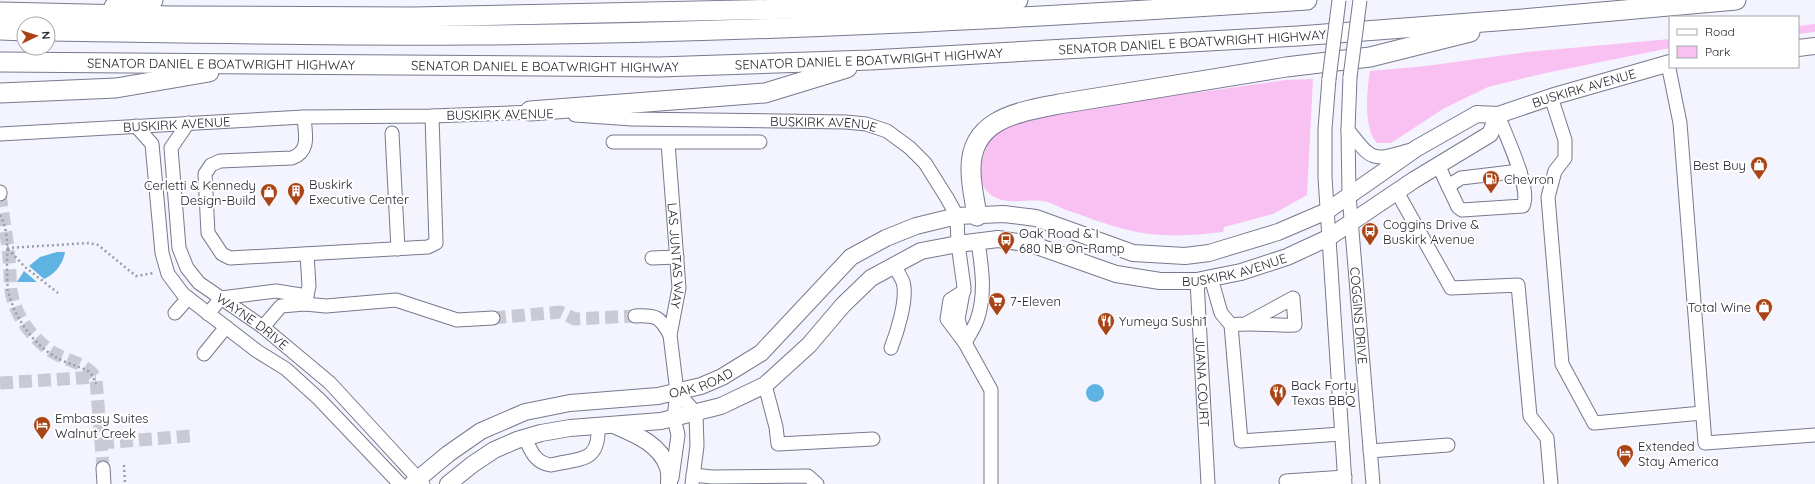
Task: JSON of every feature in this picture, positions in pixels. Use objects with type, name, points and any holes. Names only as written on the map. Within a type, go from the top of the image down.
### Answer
[{"type":"highway","points":[[72,14],[153,0]]},
{"type":"highway","points":[[0,12],[179,16],[422,17],[888,7],[1018,0]]},
{"type":"highway","points":[[56,31],[334,34],[548,34],[923,22],[1307,0]]},
{"type":"highway","name":"SENATOR DANIEL E BOATWRIGHT HIGHWAY","points":[[0,62],[659,67],[870,60],[1298,36],[1523,19],[1736,0]]},
{"type":"highway","points":[[977,216],[971,169],[974,149],[983,131],[1002,119],[1025,111],[1059,104],[1286,67],[1370,57],[1523,19]]},
{"type":"highway","points":[[0,30],[16,31]]},
{"type":"highway","points":[[530,111],[765,93],[870,60]]},
{"type":"highway","points":[[0,93],[116,88],[263,64]]},
{"type":"main road","points":[[1799,48],[1815,46]]},
{"type":"main road","name":"BUSKIRK AVENUE","points":[[956,216],[1004,214],[1036,218],[1133,253],[1185,256],[1209,253],[1278,232],[1327,211],[1416,148],[1477,114],[1498,115],[1551,97],[1669,64]]},
{"type":"main road","name":"BUSKIRK AVENUE","points":[[958,244],[998,240],[1032,244],[1116,274],[1160,281],[1204,279],[1241,272],[1287,256],[1328,238],[1397,192],[1490,134],[1498,115]]},
{"type":"main road","name":"OAK ROAD","points":[[418,482],[448,454],[481,431],[525,412],[570,403],[658,396],[701,386],[722,377],[761,353],[851,257],[886,238],[916,226],[956,216]]},
{"type":"main road","points":[[977,216],[978,242]]},
{"type":"main road","name":"OAK ROAD","points":[[448,484],[473,464],[494,450],[548,431],[661,421],[721,406],[765,385],[809,345],[843,305],[871,278],[921,251],[958,244]]},
{"type":"main road","points":[[615,425],[642,438],[656,448],[668,468],[670,484]]},
{"type":"street","name":"COGGINS DRIVE","points":[[1338,0],[1328,79],[1325,129],[1328,238],[1345,481]]},
{"type":"street","name":"COGGINS DRIVE","points":[[1360,0],[1350,77],[1348,130],[1349,195],[1373,484]]},
{"type":"street","points":[[1670,68],[1680,123],[1705,443],[1815,436]]},
{"type":"street","points":[[1551,97],[1565,140],[1565,158],[1555,171],[1548,197],[1562,364],[1594,423],[1702,413]]},
{"type":"street","name":"BUSKIRK AVENUE","points":[[0,134],[304,117],[432,116],[530,111],[632,119],[846,122],[866,124],[887,131],[910,148],[937,179],[956,216],[958,244]]},
{"type":"street","points":[[1439,167],[1458,207],[1462,210],[1523,206],[1525,202],[1520,171],[1498,115]]},
{"type":"street","points":[[304,117],[306,146],[303,152],[298,156],[292,158],[220,161],[211,165],[205,174],[208,232],[222,254],[230,258],[428,247],[436,243],[432,116]]},
{"type":"street","name":"WAYNE DRIVE","points":[[188,123],[171,148],[179,248],[187,268],[199,282],[263,328],[330,383],[418,482]]},
{"type":"street","name":"WAYNE DRIVE","points":[[136,126],[152,144],[162,253],[168,274],[188,298],[257,351],[286,369],[319,399],[400,484]]},
{"type":"street","points":[[1348,130],[1366,153],[1372,156],[1390,156],[1416,148]]},
{"type":"street","points":[[392,133],[398,249]]},
{"type":"street","points":[[613,142],[760,142]]},
{"type":"street","name":"LAS JUNTAS WAY","points":[[668,143],[679,288],[670,335],[677,392],[674,418],[678,435],[670,484]]},
{"type":"street","points":[[1448,186],[1461,178],[1520,171]]},
{"type":"street","points":[[1397,192],[1451,288],[1518,285],[1530,416],[1546,438],[1551,484]]},
{"type":"street","points":[[965,343],[977,319],[982,290],[983,279],[978,242]]},
{"type":"street","points":[[958,244],[964,291],[958,319],[965,343],[992,390],[991,484]]},
{"type":"street","points":[[306,300],[309,286],[307,254]]},
{"type":"street","points":[[652,258],[677,257]]},
{"type":"street","points":[[891,348],[900,319],[904,293],[903,283],[894,265]]},
{"type":"street","points":[[1204,279],[1221,312],[1231,325],[1241,441],[1342,434]]},
{"type":"street","name":"JUANA COURT","points":[[1204,279],[1208,484]]},
{"type":"street","points":[[208,314],[221,298],[276,291],[326,306],[396,300],[457,320],[493,318]]},
{"type":"street","points":[[175,313],[188,298]]},
{"type":"street","points":[[263,328],[281,306],[306,300]]},
{"type":"street","points":[[635,316],[651,315],[661,319],[670,335]]},
{"type":"street","points":[[1231,325],[1247,323]]},
{"type":"street","points":[[204,354],[226,327]]},
{"type":"street","points":[[765,385],[776,427],[778,444],[873,439]]},
{"type":"street","points":[[677,392],[696,413],[697,446],[693,480],[712,477],[808,476],[817,484]]},
{"type":"street","points":[[525,438],[533,456],[544,464],[550,465],[590,455],[596,450],[599,439],[598,426]]},
{"type":"street","points":[[1370,451],[1448,445]]},
{"type":"street","points":[[102,468],[104,484]]},
{"type":"street","points":[[1286,481],[1345,481]]},
{"type":"path","points":[[0,215],[6,229],[8,288],[12,303],[25,328],[53,356],[88,371],[92,375],[96,384]]},
{"type":"path","points":[[7,248],[89,243],[98,245],[136,276],[157,273]]},
{"type":"path","points":[[7,248],[25,267],[58,293]]},
{"type":"path","points":[[124,465],[125,484]]},
{"type":"green space","points":[[1815,24],[1815,32],[1799,34],[1799,26]]},
{"type":"green space","points":[[1669,39],[1669,48],[1546,73],[1488,87],[1443,109],[1391,143],[1377,143],[1373,137],[1370,129],[1367,109],[1370,71],[1426,66],[1527,52]]},
{"type":"green space","points":[[1313,79],[1307,195],[1273,214],[1224,227],[1223,232],[1161,235],[1136,232],[1066,210],[1052,203],[1002,200],[990,194],[981,181],[981,166],[988,144],[992,138],[1006,127],[1023,120],[1059,112],[1286,80]]},
{"type":"water","points":[[57,252],[65,252],[62,261],[55,271],[44,279],[29,266],[40,257]]},
{"type":"water","points":[[24,271],[37,282],[17,282]]},
{"type":"water","points":[[1091,384],[1099,384],[1104,389],[1102,400],[1099,402],[1091,402],[1086,397],[1086,389]]},
{"type":"tunnel","points":[[0,194],[8,250],[11,291],[16,308],[24,324],[41,343],[54,353],[81,365],[92,373],[96,379],[103,468]]},
{"type":"tunnel","points":[[493,318],[560,312],[575,319],[635,316]]},
{"type":"tunnel","points":[[0,383],[96,377]]},
{"type":"tunnel","points":[[101,443],[191,436]]},
{"type":"place","name":"Best Buy","points":[[1759,180]]},
{"type":"place","name":"Chevron","points":[[1491,194]]},
{"type":"place","name":"Buskirk Executive Center","points":[[296,206]]},
{"type":"place","name":"Cerletti & Kennedy Design-Build","points":[[269,207]]},
{"type":"place","name":"Coggins Drive & Buskirk Avenue","points":[[1370,246]]},
{"type":"place","name":"Oak Road & I 680 NB On-Ramp","points":[[1006,255]]},
{"type":"place","name":"7-Eleven","points":[[997,316]]},
{"type":"place","name":"Total Wine","points":[[1764,322]]},
{"type":"place","name":"Yumeya Sushi1","points":[[1106,336]]},
{"type":"place","name":"Back Forty Texas BBQ","points":[[1278,407]]},
{"type":"place","name":"Embassy Suites Walnut Creek","points":[[42,440]]},
{"type":"place","name":"Extended Stay America","points":[[1625,468]]}]
